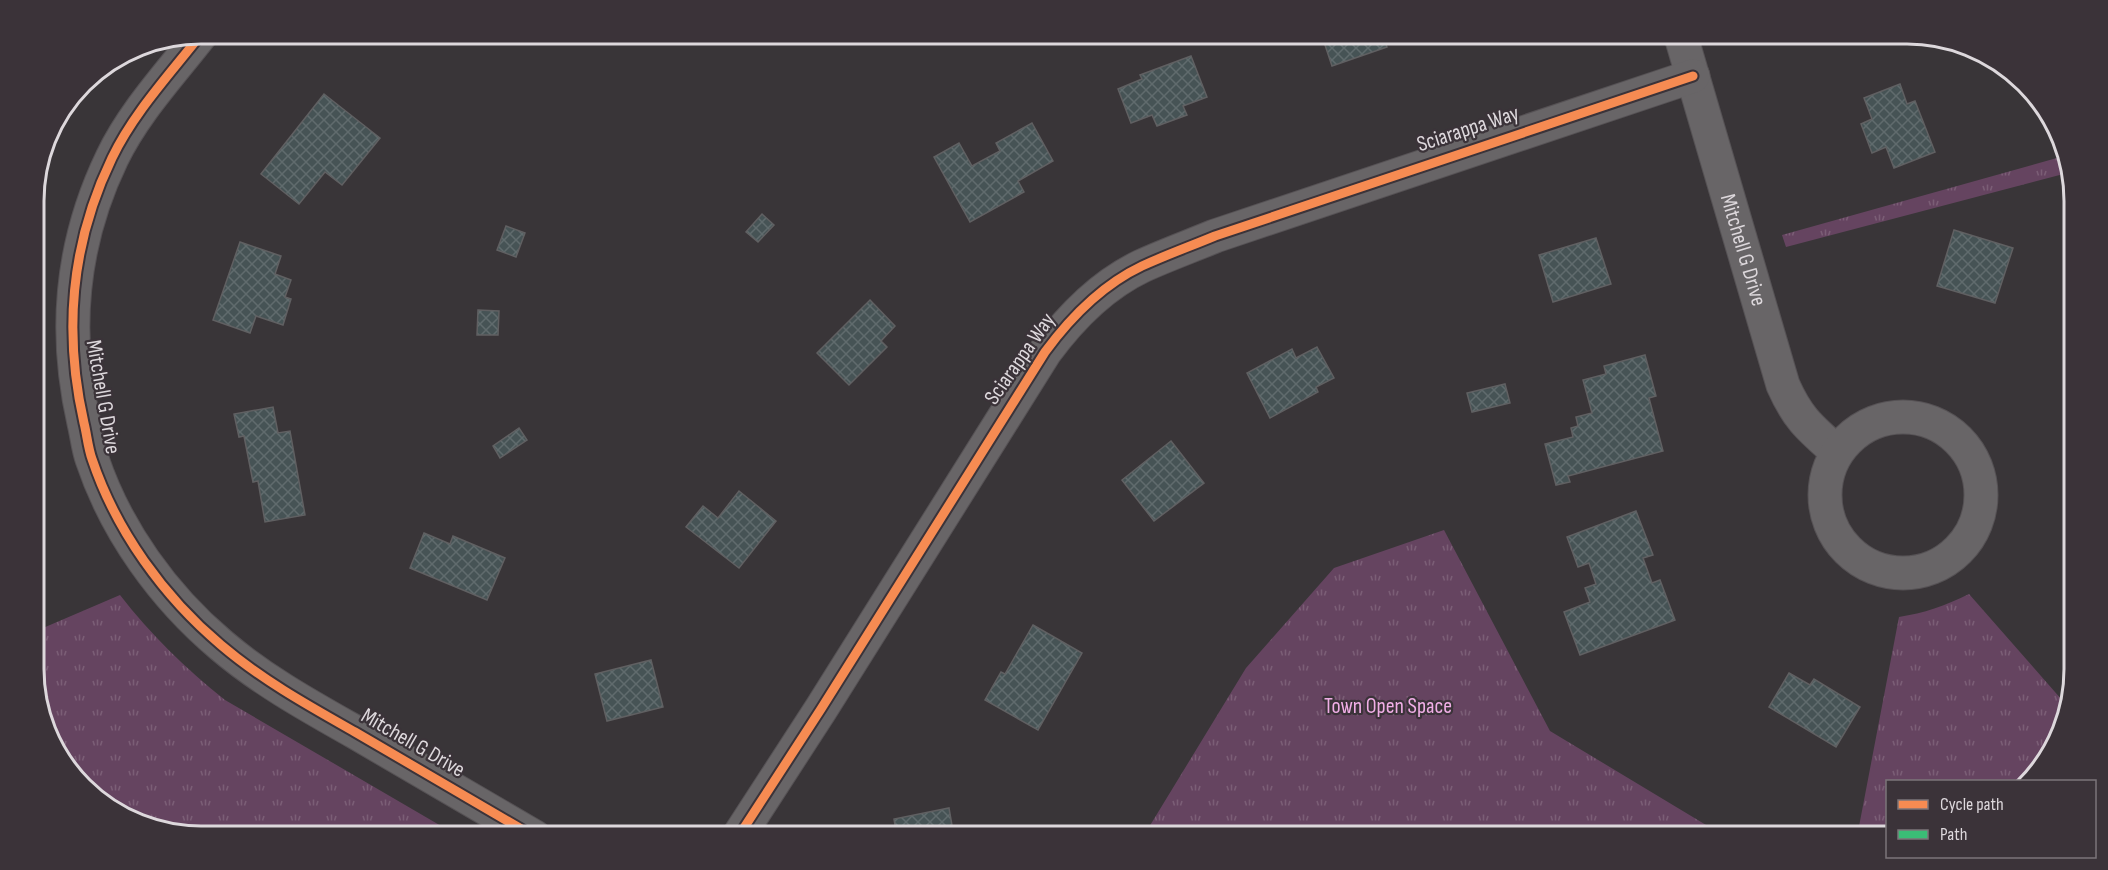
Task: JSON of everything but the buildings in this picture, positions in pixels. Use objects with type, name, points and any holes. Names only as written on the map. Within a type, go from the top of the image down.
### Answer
[{"type":"street","name":"Mitchell G Drive","points":[[193,44],[131,125],[112,157],[85,229],[73,295],[72,330],[74,366],[92,459],[120,522],[138,551],[180,606],[221,645],[279,688],[516,826]]},
{"type":"street","name":"Mitchell G Drive","points":[[1683,44],[1783,385],[1796,413],[1837,452]]},
{"type":"street","name":"Sciarappa Way","points":[[745,826],[1045,352],[1078,313],[1118,280],[1141,267],[1215,236],[1693,76]]},
{"type":"street","points":[[1897,416],[1919,418],[1953,434],[1966,449],[1976,467],[1980,485],[1980,505],[1975,524],[1965,542],[1953,555],[1923,571],[1906,573],[1884,571],[1865,564],[1842,544],[1830,526],[1824,493],[1826,475],[1837,452],[1852,434],[1871,423],[1897,416]]},
{"type":"green space","points":[[2058,158],[2059,160],[2062,174],[1786,247],[1782,235]]},
{"type":"green space","name":"Town Open Space","points":[[1444,530],[1550,731],[1708,826],[1150,826],[1246,668],[1334,568]]},
{"type":"green space","points":[[1969,594],[2061,699],[2056,720],[2038,757],[2020,780],[1886,780],[1886,826],[1859,826],[1899,617],[1951,602]]},
{"type":"green space","points":[[120,595],[169,650],[225,700],[441,826],[190,826],[150,818],[131,810],[97,788],[82,773],[60,739],[52,720],[45,690],[44,628]]},
{"type":"cycle path","points":[[193,44],[154,93],[121,141],[98,190],[87,222],[80,255],[73,321],[77,389],[92,459],[102,486],[128,537],[161,584],[180,606],[221,645],[269,681],[303,702],[516,826]]},
{"type":"cycle path","points":[[745,826],[1045,352],[1076,315],[1100,293],[1142,266],[1215,236],[1693,76]]}]
